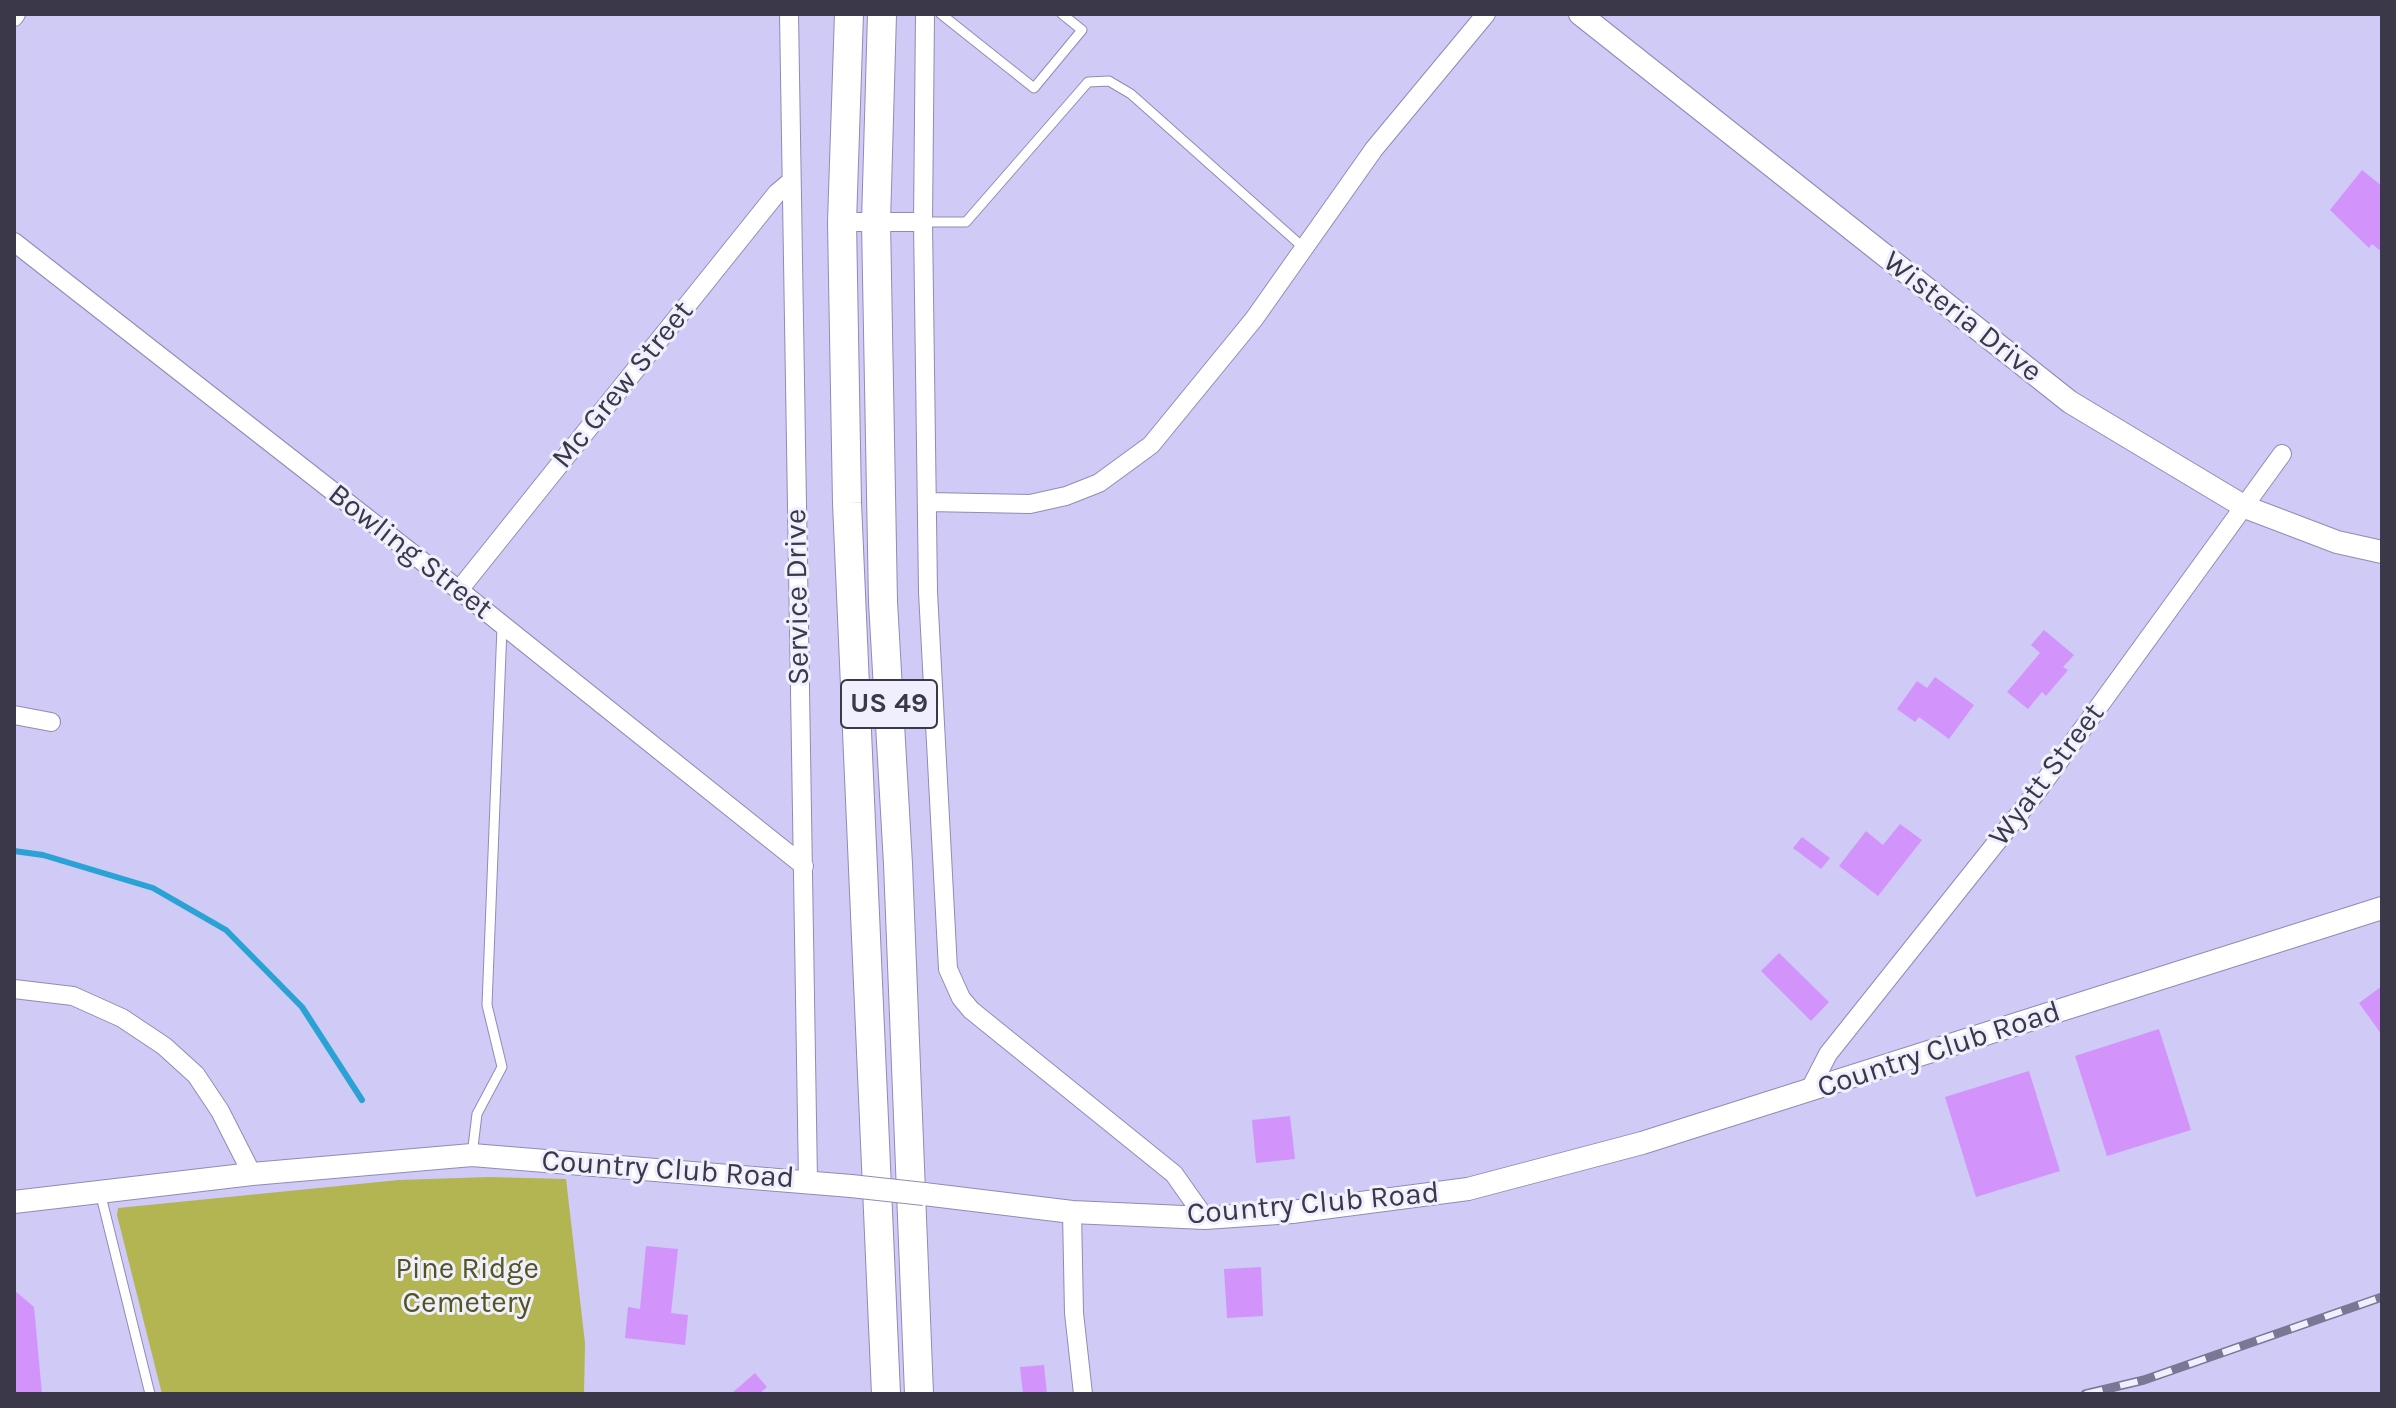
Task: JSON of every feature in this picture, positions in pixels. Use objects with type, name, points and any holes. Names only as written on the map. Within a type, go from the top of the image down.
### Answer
[{"type":"main road","name":"US 49","points":[[849,14],[842,222],[847,503],[886,1394]]},
{"type":"main road","name":"US 49","points":[[882,14],[876,222],[883,602],[898,864],[919,1394]]},
{"type":"street","name":"Service Drive","points":[[789,14],[808,1180]]},
{"type":"street","points":[[925,14],[923,222],[928,607],[945,953],[953,985],[971,1010],[1174,1174],[1205,1218]]},
{"type":"street","points":[[928,502],[1030,504],[1099,483],[1126,466],[1181,411],[1305,249],[1374,149],[1486,14]]},
{"type":"street","name":"Wisteria Drive","points":[[1580,14],[2070,402],[2245,507],[2337,542],[2382,552]]},
{"type":"street","name":"Mc Grew Street","points":[[459,590],[777,193],[790,182]]},
{"type":"street","points":[[842,222],[923,222]]},
{"type":"street","name":"Bowling Street","points":[[14,242],[459,590],[804,866]]},
{"type":"street","name":"Wyatt Street","points":[[1809,1091],[1828,1054],[2039,789],[2282,454]]},
{"type":"street","points":[[14,715],[51,722]]},
{"type":"street","name":"Country Club Road","points":[[14,1202],[252,1174],[472,1155],[808,1180],[1072,1212],[1205,1218],[1292,1212],[1468,1189],[1627,1148],[2382,908]]},
{"type":"street","points":[[14,989],[73,996],[122,1018],[164,1046],[196,1075],[220,1111],[252,1174]]},
{"type":"street","points":[[1072,1212],[1074,1313],[1083,1394]]},
{"type":"lane","points":[[941,14],[1034,88],[1082,30],[1062,14]]},
{"type":"lane","points":[[923,222],[966,222],[1088,82],[1109,81],[1131,94],[1305,249]]},
{"type":"lane","points":[[472,1155],[477,1114],[502,1067],[487,1005],[502,625]]},
{"type":"lane","points":[[100,1192],[150,1394]]},
{"type":"green space","name":"Pine Ridge Cemetery","points":[[489,1177],[566,1179],[585,1343],[584,1394],[162,1394],[117,1215],[118,1208],[399,1180]]},
{"type":"building","points":[[2362,170],[2382,186],[2382,252],[2372,244],[2369,248],[2330,210]]},
{"type":"building","points":[[2044,630],[2074,655],[2063,667],[2068,670],[2046,696],[2042,692],[2028,709],[2007,692],[2040,653],[2031,645]]},
{"type":"building","points":[[1935,677],[1974,705],[1949,739],[1919,717],[1915,722],[1897,709],[1917,681],[1927,688]]},
{"type":"building","points":[[1900,824],[1922,840],[1878,896],[1839,866],[1866,831],[1883,845]]},
{"type":"building","points":[[1802,837],[1830,858],[1821,869],[1793,848]]},
{"type":"building","points":[[1779,953],[1829,1002],[1811,1021],[1761,971]]},
{"type":"building","points":[[2382,986],[2382,1035],[2359,1003]]},
{"type":"building","points":[[2159,1029],[2191,1130],[2107,1156],[2075,1056]]},
{"type":"building","points":[[2029,1071],[2060,1171],[1976,1197],[1945,1097]]},
{"type":"building","points":[[1290,1116],[1295,1159],[1256,1163],[1252,1120]]},
{"type":"building","points":[[646,1246],[678,1249],[671,1313],[688,1315],[685,1345],[625,1338],[628,1307],[640,1309]]},
{"type":"building","points":[[1261,1267],[1263,1316],[1227,1318],[1224,1269]]},
{"type":"building","points":[[14,1290],[34,1307],[42,1394],[14,1394]]},
{"type":"building","points":[[1044,1365],[1047,1394],[1023,1394],[1020,1367]]},
{"type":"building","points":[[755,1373],[767,1387],[759,1394],[731,1394]]},
{"type":"waterway","points":[[14,851],[43,855],[153,888],[226,930],[302,1007],[362,1100]]},
{"type":"railway","points":[[2085,1394],[2144,1380],[2382,1297]]}]
